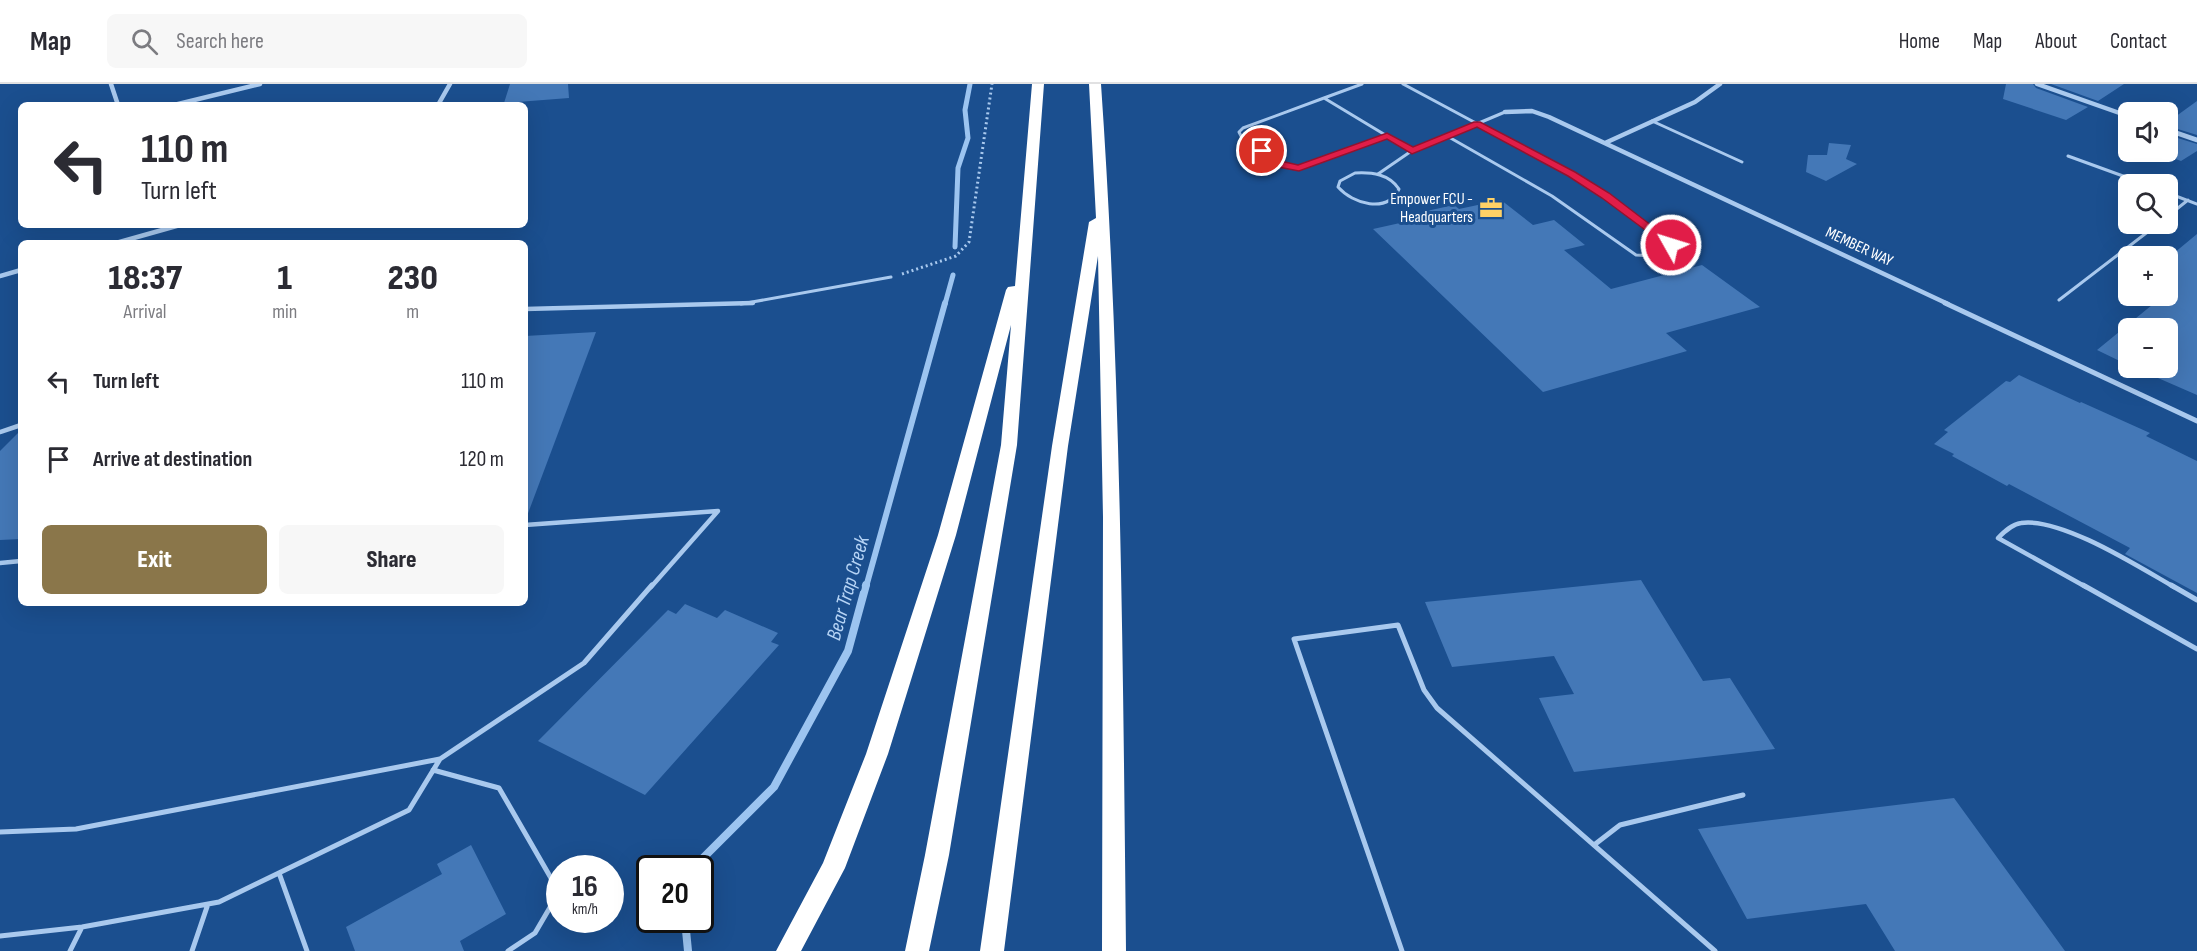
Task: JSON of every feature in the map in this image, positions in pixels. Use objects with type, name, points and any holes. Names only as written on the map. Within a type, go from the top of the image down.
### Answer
[{"type":"highway","points":[[917,951],[937,855],[1009,445],[1038,84]]},
{"type":"highway","points":[[1095,84],[1102,183],[1110,387],[1114,951]]},
{"type":"highway","points":[[992,951],[1008,848],[1060,446],[1102,183]]},
{"type":"highway","points":[[788,951],[833,868],[877,754],[947,536],[1025,244]]},
{"type":"street","points":[[111,84],[117,102]]},
{"type":"street","points":[[186,102],[260,84]]},
{"type":"street","points":[[440,102],[450,84]]},
{"type":"street","points":[[1605,143],[1695,102],[1720,84]]},
{"type":"street","points":[[2037,84],[2118,112]]},
{"type":"street","name":"MEMBER WAY","points":[[1505,112],[1532,111],[1605,143],[2197,422]]},
{"type":"street","points":[[2178,133],[2197,140]]},
{"type":"street","points":[[127,240],[169,228]]},
{"type":"street","points":[[0,276],[18,271]]},
{"type":"lane","points":[[1362,84],[1243,128],[1239,132],[1242,138],[1282,165],[1299,168],[1387,136]]},
{"type":"lane","points":[[1403,84],[1571,174],[1667,240],[1671,245],[1671,250],[1655,256],[1636,255],[1551,196],[1447,136]]},
{"type":"lane","points":[[1324,98],[1412,151]]},
{"type":"lane","points":[[1378,174],[1389,178],[1399,189],[1398,195],[1392,200],[1371,204],[1359,202],[1341,193],[1338,187],[1340,181],[1355,174],[1378,174],[1412,151],[1505,112]]},
{"type":"lane","points":[[1652,121],[1742,162]]},
{"type":"lane","points":[[2068,156],[2118,174]]},
{"type":"lane","points":[[2178,196],[2197,204]]},
{"type":"lane","points":[[2178,208],[2188,200]]},
{"type":"lane","points":[[2059,300],[2145,234]]},
{"type":"lane","points":[[528,309],[746,304],[891,277]]},
{"type":"lane","points":[[0,432],[18,426]]},
{"type":"lane","points":[[0,832],[76,829],[440,759],[584,663],[718,511],[528,525]]},
{"type":"lane","points":[[2197,600],[2063,529],[2037,522],[2020,523],[1998,538],[2197,650]]},
{"type":"lane","points":[[0,563],[18,561]]},
{"type":"lane","points":[[1402,951],[1294,639],[1398,625],[1424,690],[1437,708],[1715,951]]},
{"type":"lane","points":[[0,936],[82,927],[219,902],[409,810],[440,759]]},
{"type":"lane","points":[[433,770],[499,788],[559,892],[535,933],[508,951]]},
{"type":"lane","points":[[1594,845],[1620,825],[1743,795]]},
{"type":"lane","points":[[279,873],[307,951]]},
{"type":"lane","points":[[192,951],[208,904]]},
{"type":"lane","points":[[70,951],[82,927]]},
{"type":"path","points":[[891,277],[927,268],[956,256],[969,242],[992,84]]},
{"type":"building","points":[[510,84],[568,84],[569,98],[504,102]]},
{"type":"building","points":[[2006,84],[2033,84],[2036,88],[2088,107],[2066,120],[2003,99]]},
{"type":"building","points":[[2051,84],[2124,84],[2098,101]]},
{"type":"building","points":[[2197,101],[2197,135],[2178,129],[2178,115]]},
{"type":"building","points":[[2178,138],[2197,144],[2197,151],[2181,161],[2178,160]]},
{"type":"building","points":[[1829,143],[1851,145],[1846,159],[1857,164],[1826,181],[1806,172],[1808,155],[1827,155]]},
{"type":"building","points":[[1501,200],[1533,225],[1554,220],[1585,245],[1564,250],[1611,289],[1702,265],[1760,307],[1666,333],[1687,351],[1543,392],[1373,229],[1418,219],[1413,214],[1454,205],[1459,209]]},
{"type":"building","points":[[2197,234],[2197,395],[2158,378],[2178,378],[2178,318],[2136,318],[2151,306],[2178,306],[2178,250]]},
{"type":"building","points":[[596,332],[528,513],[528,336]]},
{"type":"building","points":[[2118,333],[2118,360],[2097,350]]},
{"type":"building","points":[[2019,375],[2150,433],[2146,436],[2197,461],[2197,593],[2125,554],[2130,548],[2009,484],[2007,486],[1934,444],[1948,432],[1944,430],[2006,381],[2010,382]]},
{"type":"building","points":[[18,433],[18,539],[0,540],[0,451]]},
{"type":"building","points":[[1641,580],[1703,681],[1730,678],[1775,749],[1574,772],[1539,698],[1574,694],[1554,656],[1452,667],[1425,602]]},
{"type":"building","points":[[685,604],[717,618],[725,610],[778,633],[771,642],[779,645],[645,795],[538,741],[668,610],[676,614]]},
{"type":"building","points":[[1954,798],[2065,951],[1895,951],[1866,904],[1747,919],[1698,829]]},
{"type":"building","points":[[471,845],[506,914],[460,941],[464,951],[355,951],[346,927],[442,874],[437,864]]},
{"type":"waterway","name":"Bear Trap Creek","points":[[955,247],[958,168],[968,138],[965,110],[970,84]]},
{"type":"waterway","name":"Bear Trap Creek","points":[[945,304],[953,275]]},
{"type":"waterway","name":"Bear Trap Creek","points":[[866,587],[945,303]]},
{"type":"waterway","name":"Bear Trap Creek","points":[[706,855],[774,787],[848,651],[866,585]]},
{"type":"waterway","name":"Bear Trap Creek","points":[[686,933],[688,951]]},
{"type":"place","name":"Empower FCU - Headquarters","points":[[1491,208]]},
{"type":"route","points":[[1262,151],[1282,165],[1299,168],[1387,136],[1412,151],[1477,124],[1571,174],[1671,245]]}]
